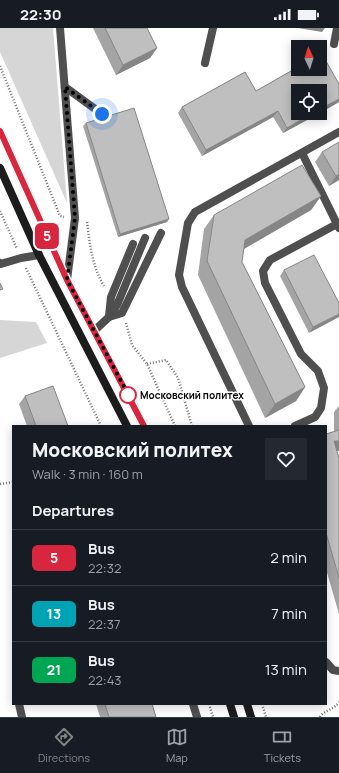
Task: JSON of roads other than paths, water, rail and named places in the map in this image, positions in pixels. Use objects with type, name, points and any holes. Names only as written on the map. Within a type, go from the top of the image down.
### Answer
[{"type":"main road","points":[[0,131],[67,280],[143,425]]},
{"type":"main road","points":[[0,168],[39,255],[126,425]]},
{"type":"main road","points":[[230,705],[234,717]]},
{"type":"main road","points":[[247,705],[251,717]]},
{"type":"street","points":[[60,28],[75,218],[67,280]]},
{"type":"street","points":[[205,63],[213,28]]},
{"type":"street","points":[[334,44],[337,28]]},
{"type":"street","points":[[65,87],[102,114]]},
{"type":"street","points":[[249,425],[182,287],[179,274],[188,223],[196,212],[339,132]]},
{"type":"street","points":[[297,425],[315,417],[321,408],[324,388],[318,371],[301,354],[265,283],[263,271],[270,260],[338,226],[302,153]]},
{"type":"street","points":[[109,317],[122,313],[161,233]]},
{"type":"street","points":[[94,331],[109,317],[117,305],[145,238]]},
{"type":"street","points":[[109,317],[111,297],[133,244]]},
{"type":"street","points":[[0,263],[39,255]]},
{"type":"street","points":[[327,663],[333,670],[339,671]]},
{"type":"street","points":[[19,705],[22,717]]},
{"type":"street","points":[[193,705],[197,717]]},
{"type":"place","name":"Московский политех","points":[[128,395]]}]
